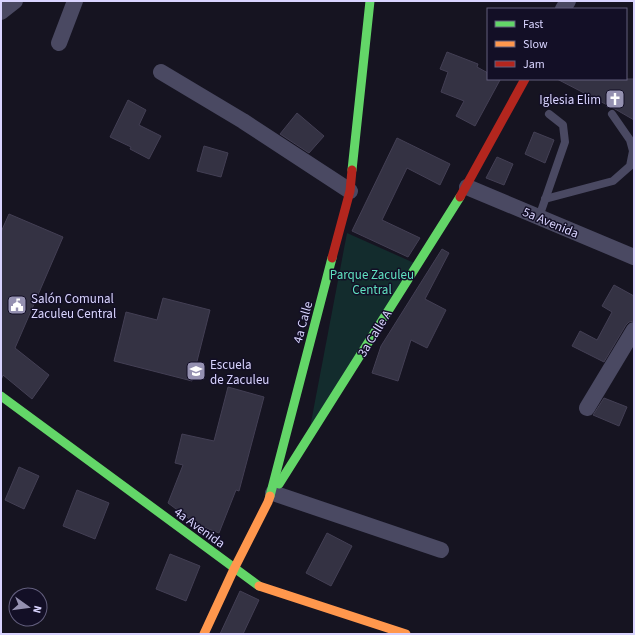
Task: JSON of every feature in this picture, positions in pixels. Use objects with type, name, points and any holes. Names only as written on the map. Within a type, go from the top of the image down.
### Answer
[{"type":"street","points":[[1,12],[15,1]]},
{"type":"street","points":[[59,43],[75,1]]},
{"type":"street","name":"4a Calle","points":[[204,634],[234,569],[270,498],[350,191],[370,1]]},
{"type":"street","points":[[161,72],[243,121],[350,191]]},
{"type":"street","name":"3a Calle A","points":[[270,498],[467,187],[525,80]]},
{"type":"street","name":"5a Avenida","points":[[467,187],[634,257]]},
{"type":"street","points":[[587,408],[634,330]]},
{"type":"street","name":"4a Avenida","points":[[1,396],[257,585],[406,634]]},
{"type":"street","points":[[270,498],[441,550]]},
{"type":"lane","points":[[539,217],[564,142],[563,125],[549,114]]},
{"type":"lane","points":[[545,199],[613,181],[630,166],[633,151],[630,140],[612,114]]},
{"type":"green space","name":"Parque Zaculeu Central","points":[[347,233],[421,266],[309,433]]},
{"type":"building","points":[[447,52],[478,64],[477,67],[487,72],[487,80],[500,80],[475,126],[456,116],[464,101],[441,92],[448,72],[440,69]]},
{"type":"building","name":"Iglesia Elim","points":[[634,79],[634,120],[559,80]]},
{"type":"building","points":[[128,100],[146,110],[139,125],[161,136],[149,159],[130,149],[131,147],[110,137]]},
{"type":"building","points":[[297,113],[324,136],[309,153],[280,134]]},
{"type":"building","points":[[534,132],[554,140],[545,163],[525,154]]},
{"type":"building","points":[[397,138],[450,164],[440,185],[407,168],[382,220],[420,238],[408,257],[352,231]]},
{"type":"building","points":[[204,146],[228,153],[221,177],[197,171]]},
{"type":"building","points":[[497,157],[513,164],[504,185],[486,178]]},
{"type":"building","name":"Salón Comunal Zaculeu Central","points":[[9,214],[63,237],[15,348],[49,375],[32,399],[3,375],[1,380],[1,232]]},
{"type":"building","points":[[442,249],[449,253],[425,299],[446,310],[427,348],[411,340],[398,381],[372,373],[381,346]]},
{"type":"building","points":[[614,285],[634,296],[634,321],[629,322],[626,325],[604,362],[572,346],[580,331],[597,340],[612,312],[602,306]]},
{"type":"building","points":[[163,298],[210,310],[192,381],[114,361],[126,312],[157,320]]},
{"type":"building","points":[[228,387],[264,397],[239,491],[236,490],[219,533],[196,524],[168,503],[183,465],[175,463],[182,434],[214,441]]},
{"type":"building","points":[[604,398],[627,407],[619,426],[593,415]]},
{"type":"building","points":[[19,467],[39,476],[24,509],[5,500]]},
{"type":"building","points":[[77,490],[109,503],[95,539],[63,526]]},
{"type":"building","points":[[327,533],[352,546],[331,586],[306,573]]},
{"type":"building","points":[[170,554],[200,566],[186,601],[156,589]]},
{"type":"building","points":[[240,591],[259,600],[243,634],[220,634]]},
{"type":"traffic: fast","points":[[352,170],[370,1]]},
{"type":"traffic: fast","points":[[279,484],[460,197]]},
{"type":"traffic: fast","points":[[270,496],[332,258]]},
{"type":"traffic: fast","points":[[1,396],[259,586]]},
{"type":"traffic: slow","points":[[204,634],[270,496]]},
{"type":"traffic: slow","points":[[259,586],[406,634]]},
{"type":"traffic: jam","points":[[460,197],[524,80]]},
{"type":"traffic: jam","points":[[332,258],[350,191],[352,170]]},
{"type":"place","name":"Iglesia Elim","points":[[615,99]]},
{"type":"place","name":"Salón Comunal Zaculeu Central","points":[[17,305]]},
{"type":"place","name":"Escuela de Zaculeu","points":[[196,371]]}]
